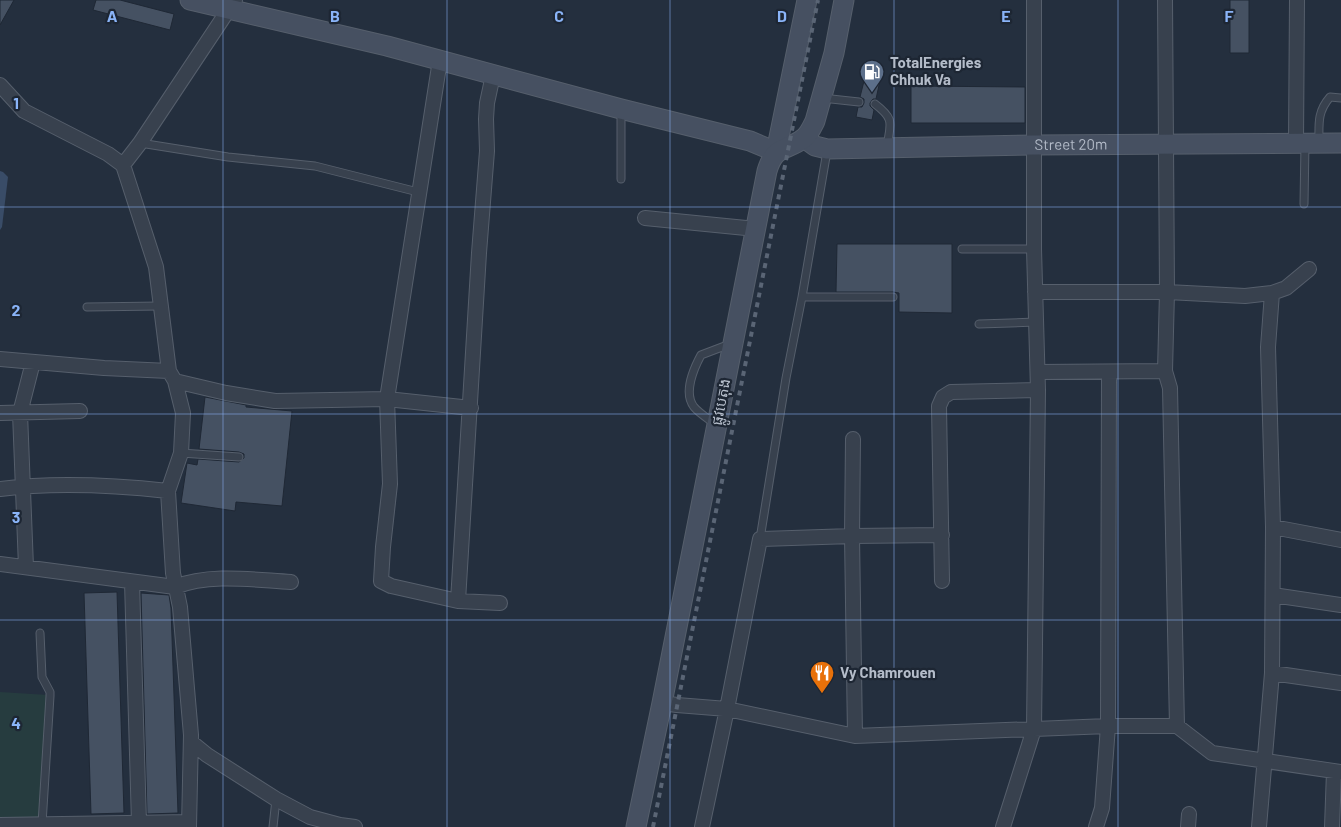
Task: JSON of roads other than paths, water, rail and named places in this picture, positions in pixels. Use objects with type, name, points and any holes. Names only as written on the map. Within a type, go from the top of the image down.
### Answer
[{"type":"street","points":[[190,0],[232,5],[621,109],[750,140],[776,152],[804,138],[815,121],[834,53],[844,0]]},
{"type":"street","name":"ផ្លូវបេតុង","points":[[636,827],[767,171],[770,160],[776,152],[807,0]]},
{"type":"street","points":[[1003,827],[1034,729],[1038,372],[1034,249],[1034,0]]},
{"type":"street","points":[[1166,0],[1167,292],[1165,371],[1170,388],[1177,726]]},
{"type":"street","points":[[1296,0],[1307,143]]},
{"type":"street","points":[[123,165],[232,5]]},
{"type":"street","points":[[440,60],[386,399],[390,484],[381,581],[391,586],[458,600],[500,603]]},
{"type":"street","points":[[458,600],[487,151],[487,103],[493,75]]},
{"type":"street","points":[[0,86],[24,111],[108,154],[123,165],[156,267],[160,306],[172,376],[183,413],[181,453],[168,491],[175,586],[180,606],[191,742],[189,825],[139,823],[1,826]]},
{"type":"street","name":"Street 20m","points":[[804,138],[815,146],[827,149],[1035,145],[1341,143]]},
{"type":"street","points":[[644,218],[756,229]]},
{"type":"street","points":[[1035,292],[1167,292],[1244,296],[1272,293],[1286,288],[1309,269]]},
{"type":"street","points":[[1259,827],[1272,672],[1272,527],[1268,347],[1272,293]]},
{"type":"street","points":[[0,359],[172,376],[226,393],[276,402],[386,399],[471,408]]},
{"type":"street","points":[[26,567],[20,413],[33,362]]},
{"type":"street","points":[[1038,372],[1165,371]]},
{"type":"street","points":[[1096,827],[1102,808],[1108,726],[1109,372]]},
{"type":"street","points":[[942,581],[939,406],[944,397],[952,392],[1038,390]]},
{"type":"street","points":[[0,413],[80,411]]},
{"type":"street","points":[[853,439],[852,536],[856,736]]},
{"type":"street","points":[[0,489],[22,487],[141,488],[168,491]]},
{"type":"street","points":[[1272,527],[1341,540]]},
{"type":"street","points":[[702,827],[760,540],[942,535]]},
{"type":"street","points":[[0,564],[175,586],[195,581],[222,579],[291,582]]},
{"type":"street","points":[[132,582],[139,823]]},
{"type":"street","points":[[1272,595],[1341,605]]},
{"type":"street","points":[[1272,672],[1341,684]]},
{"type":"street","points":[[662,703],[677,706],[727,709],[856,736],[1108,726],[1177,726],[1212,753],[1338,771],[1332,827]]},
{"type":"street","points":[[191,742],[207,755],[276,799],[310,818],[340,826],[353,827]]},
{"type":"lane","points":[[1304,204],[1307,143],[1319,118],[1322,106],[1330,97],[1341,98]]},
{"type":"lane","points":[[822,98],[859,102]]},
{"type":"lane","points":[[875,104],[887,113],[891,119],[887,148]]},
{"type":"lane","points":[[621,109],[621,179]]},
{"type":"lane","points":[[140,142],[228,157],[316,166],[418,192]]},
{"type":"lane","points":[[760,540],[786,378],[827,149]]},
{"type":"lane","points":[[962,250],[1034,249]]},
{"type":"lane","points":[[802,297],[893,297]]},
{"type":"lane","points":[[87,307],[160,306]]},
{"type":"lane","points":[[979,324],[1036,322]]},
{"type":"lane","points":[[717,426],[695,408],[692,403],[690,389],[694,368],[701,355],[733,343]]},
{"type":"lane","points":[[181,453],[239,457]]},
{"type":"lane","points":[[40,633],[42,677],[50,692],[42,824]]},
{"type":"lane","points":[[273,827],[276,799]]},
{"type":"water","points":[[0,171],[8,177],[2,227],[0,230]]},
{"type":"railway","points":[[653,827],[818,0]]},
{"type":"place","name":"TotalEnergies Chhuk Va","points":[[872,93]]},
{"type":"place","name":"Vy Chamrouen","points":[[822,694]]}]
